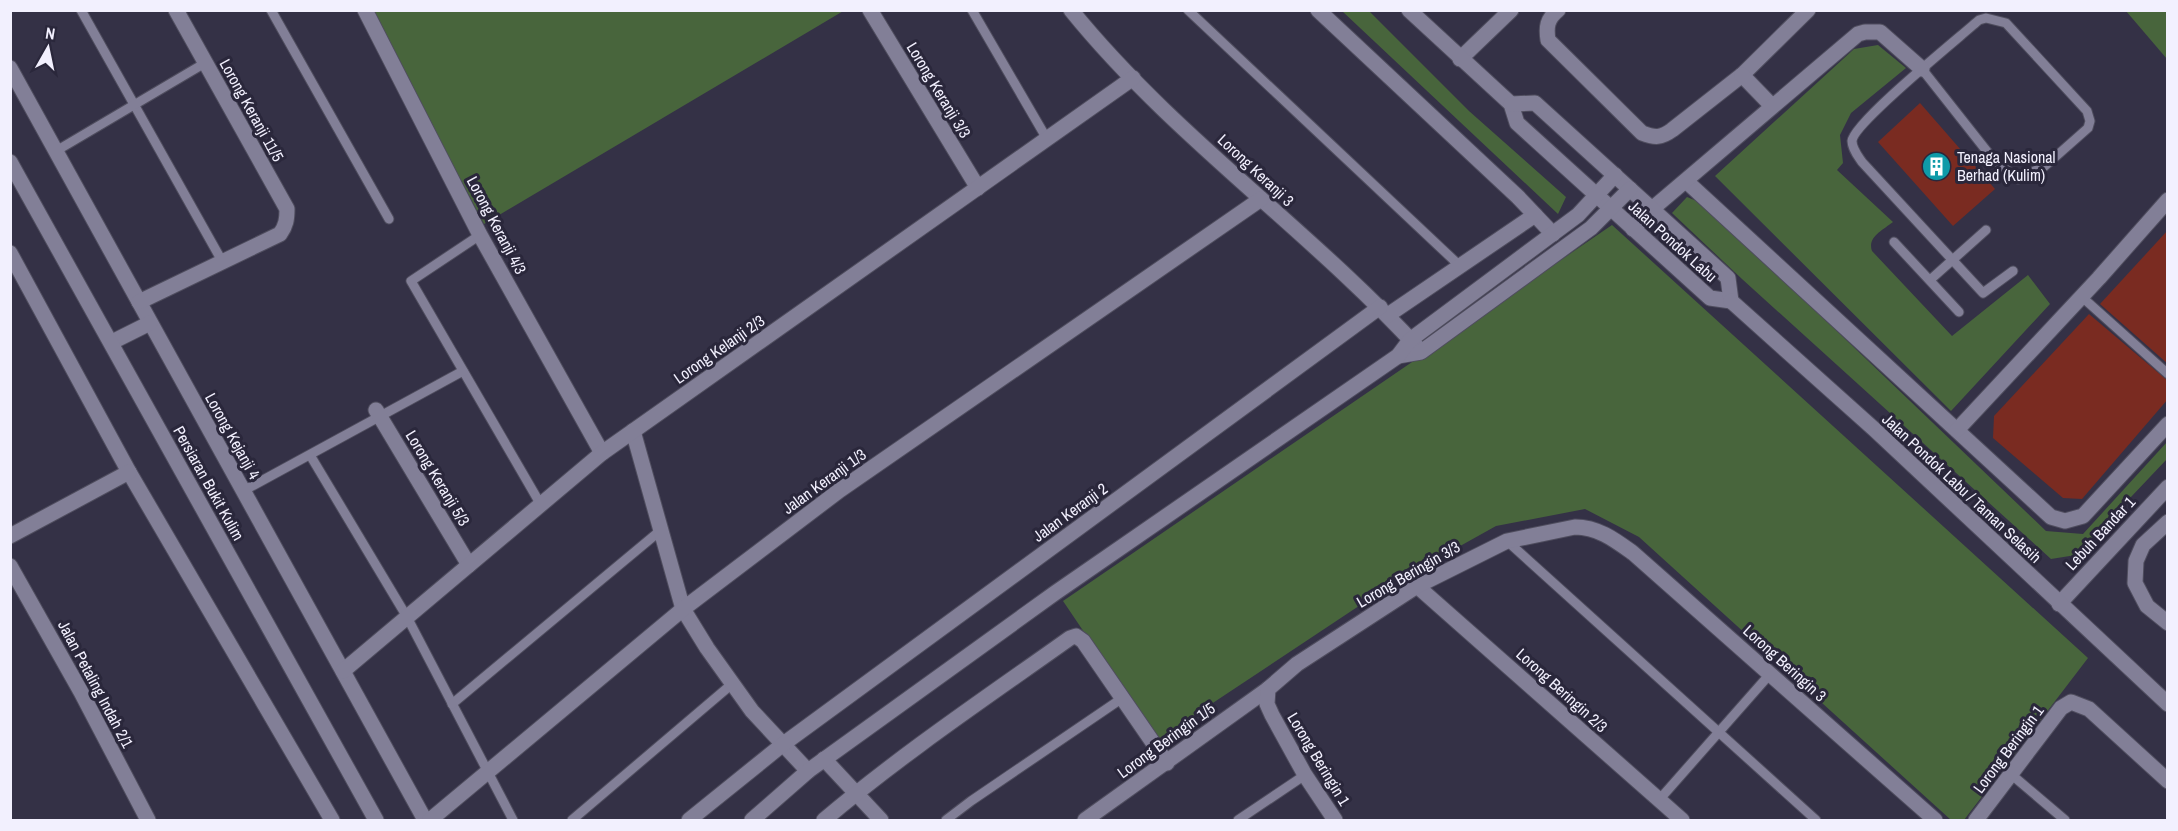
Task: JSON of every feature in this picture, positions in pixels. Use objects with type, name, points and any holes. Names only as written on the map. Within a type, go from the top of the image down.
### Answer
[{"type":"street","name":"Lorong Keranji 11/5","points":[[176,10],[287,209],[284,229],[280,234],[222,261]]},
{"type":"street","name":"Lorong Keranji 4/3","points":[[365,10],[480,235],[602,453]]},
{"type":"street","name":"Lorong Keranji 3/3","points":[[870,10],[978,188]]},
{"type":"street","name":"Lorong Keranji 3","points":[[1071,10],[1097,42],[1191,135],[1384,311],[1420,352]]},
{"type":"street","points":[[1318,10],[1553,234]]},
{"type":"street","name":"Jalan Pondok Labu","points":[[1409,10],[1511,104],[1517,123],[1611,209],[1710,298],[1731,301],[1728,278],[1535,103],[1511,104]]},
{"type":"street","points":[[1460,59],[1511,10]]},
{"type":"street","points":[[1558,10],[1549,17],[1546,28],[1548,40],[1642,133],[1653,137],[1663,136],[1672,130],[1742,75],[1808,10]]},
{"type":"street","points":[[1634,229],[1652,209],[1858,34],[1880,32],[1922,69]]},
{"type":"street","name":"Lorong Kejanji 4","points":[[10,68],[343,671],[428,820]]},
{"type":"street","points":[[1742,75],[1772,106]]},
{"type":"street","name":"Lorong Kelanji 2/3","points":[[343,671],[602,453],[1133,78]]},
{"type":"street","name":"Persiaran Bukit Kulim","points":[[10,162],[376,820]]},
{"type":"street","points":[[752,820],[824,759],[1089,568],[1398,356],[1410,340],[1578,215],[1614,175]]},
{"type":"street","points":[[1686,181],[2051,517],[2065,521],[2083,516],[2168,424]]},
{"type":"street","points":[[1398,356],[1420,352],[1591,228],[1630,189]]},
{"type":"street","name":"Jalan Keranji 1/3","points":[[428,820],[683,609],[840,490],[1261,199]]},
{"type":"street","points":[[1957,430],[2082,297],[2168,200]]},
{"type":"street","name":"Jalan Keranji 2","points":[[688,820],[782,745],[1384,311],[1460,266],[1535,215]]},
{"type":"street","points":[[10,253],[129,472],[332,820]]},
{"type":"street","points":[[140,302],[222,261]]},
{"type":"street","name":"Jalan Pondok Labu / Taman Selasih","points":[[1731,301],[1874,429],[2168,704]]},
{"type":"street","points":[[111,342],[150,323]]},
{"type":"street","name":"Lorong Keranji 5/3","points":[[378,414],[469,565]]},
{"type":"street","points":[[633,431],[683,609],[752,711],[808,771]]},
{"type":"street","points":[[10,536],[129,472]]},
{"type":"street","name":"Lebuh Bandar 1","points":[[2059,604],[2168,487]]},
{"type":"street","points":[[2168,522],[2143,545],[2136,561],[2135,583],[2147,606],[2168,623]]},
{"type":"street","name":"Lorong Beringin 3/3","points":[[1268,689],[1297,664],[1418,586],[1507,541],[1575,527],[1587,527],[1609,536]]},
{"type":"street","name":"Lorong Beringin 3","points":[[1609,536],[1633,553],[1935,820]]},
{"type":"street","name":"Jalan Petaling Indah 2/1","points":[[10,566],[81,692],[148,820]]},
{"type":"street","name":"Lorong Beringin 2/3","points":[[1418,586],[1682,820]]},
{"type":"street","points":[[824,820],[857,793],[1070,638],[1076,636],[1083,641],[1167,763]]},
{"type":"street","name":"Lorong Beringin 1","points":[[1268,689],[1267,704],[1272,715],[1305,775],[1335,820]]},
{"type":"street","name":"Lorong Beringin 1/5","points":[[1085,820],[1268,689]]},
{"type":"street","name":"Lorong Beringin 1","points":[[1976,820],[2061,708],[2071,702],[2089,709],[2168,781]]},
{"type":"street","points":[[824,759],[881,820]]},
{"type":"lane","points":[[81,10],[222,261]]},
{"type":"lane","points":[[271,10],[389,219]]},
{"type":"lane","points":[[972,10],[1047,139]]},
{"type":"lane","points":[[1188,10],[1460,266]]},
{"type":"lane","points":[[1922,69],[1993,159],[2018,179],[2044,165],[2088,128],[2090,121],[2086,111],[2006,23],[1986,18],[1979,20],[1922,69],[1866,119],[1856,131],[1852,141],[1854,150],[1862,162],[1983,293],[2013,271]]},
{"type":"lane","points":[[56,151],[205,63]]},
{"type":"lane","points":[[1930,280],[1986,230]]},
{"type":"lane","points":[[480,235],[411,281],[541,504]]},
{"type":"lane","points":[[1894,242],[1959,312]]},
{"type":"lane","points":[[2082,297],[2168,374]]},
{"type":"lane","points":[[243,491],[310,455],[378,414],[463,371]]},
{"type":"lane","points":[[310,455],[407,617],[513,820]]},
{"type":"lane","points":[[452,704],[661,530]]},
{"type":"lane","points":[[1507,541],[1816,820]]},
{"type":"lane","points":[[1659,800],[1770,674]]},
{"type":"lane","points":[[572,820],[732,684]]},
{"type":"lane","points":[[946,820],[1121,699]]},
{"type":"lane","points":[[1238,820],[1305,775]]},
{"type":"lane","points":[[2012,775],[2065,820]]},
{"type":"green space","points":[[845,10],[484,224],[371,11]]},
{"type":"green space","points":[[1342,11],[1369,11],[1469,111],[1566,197],[1558,214]]},
{"type":"green space","points":[[2126,11],[2167,11],[2167,59]]},
{"type":"green space","points":[[1878,45],[1906,68],[1851,113],[1840,135],[1843,163],[1837,170],[1893,222],[1874,238],[1872,251],[1952,336],[2028,275],[2050,304],[1951,411],[1715,176],[1854,49]]},
{"type":"green space","points":[[1687,197],[1704,204],[2046,531],[2083,534],[2167,442],[2167,459],[2076,555],[2051,559],[1672,213]]},
{"type":"green space","points":[[1612,225],[2088,658],[1964,820],[1951,820],[1639,537],[1585,509],[1496,526],[1392,584],[1157,740],[1063,601]]},
{"type":"building","name":"Tenaga Nasional Berhad (Kulim)","points":[[1920,103],[1995,189],[1953,226],[1878,142]]},
{"type":"building","points":[[2168,230],[2168,364],[2100,304]]},
{"type":"building","points":[[2089,314],[2168,381],[2168,399],[2082,499],[2063,498],[1993,438],[1994,416]]},
{"type":"place","name":"Tenaga Nasional Berhad (Kulim)","points":[[1936,166]]}]
